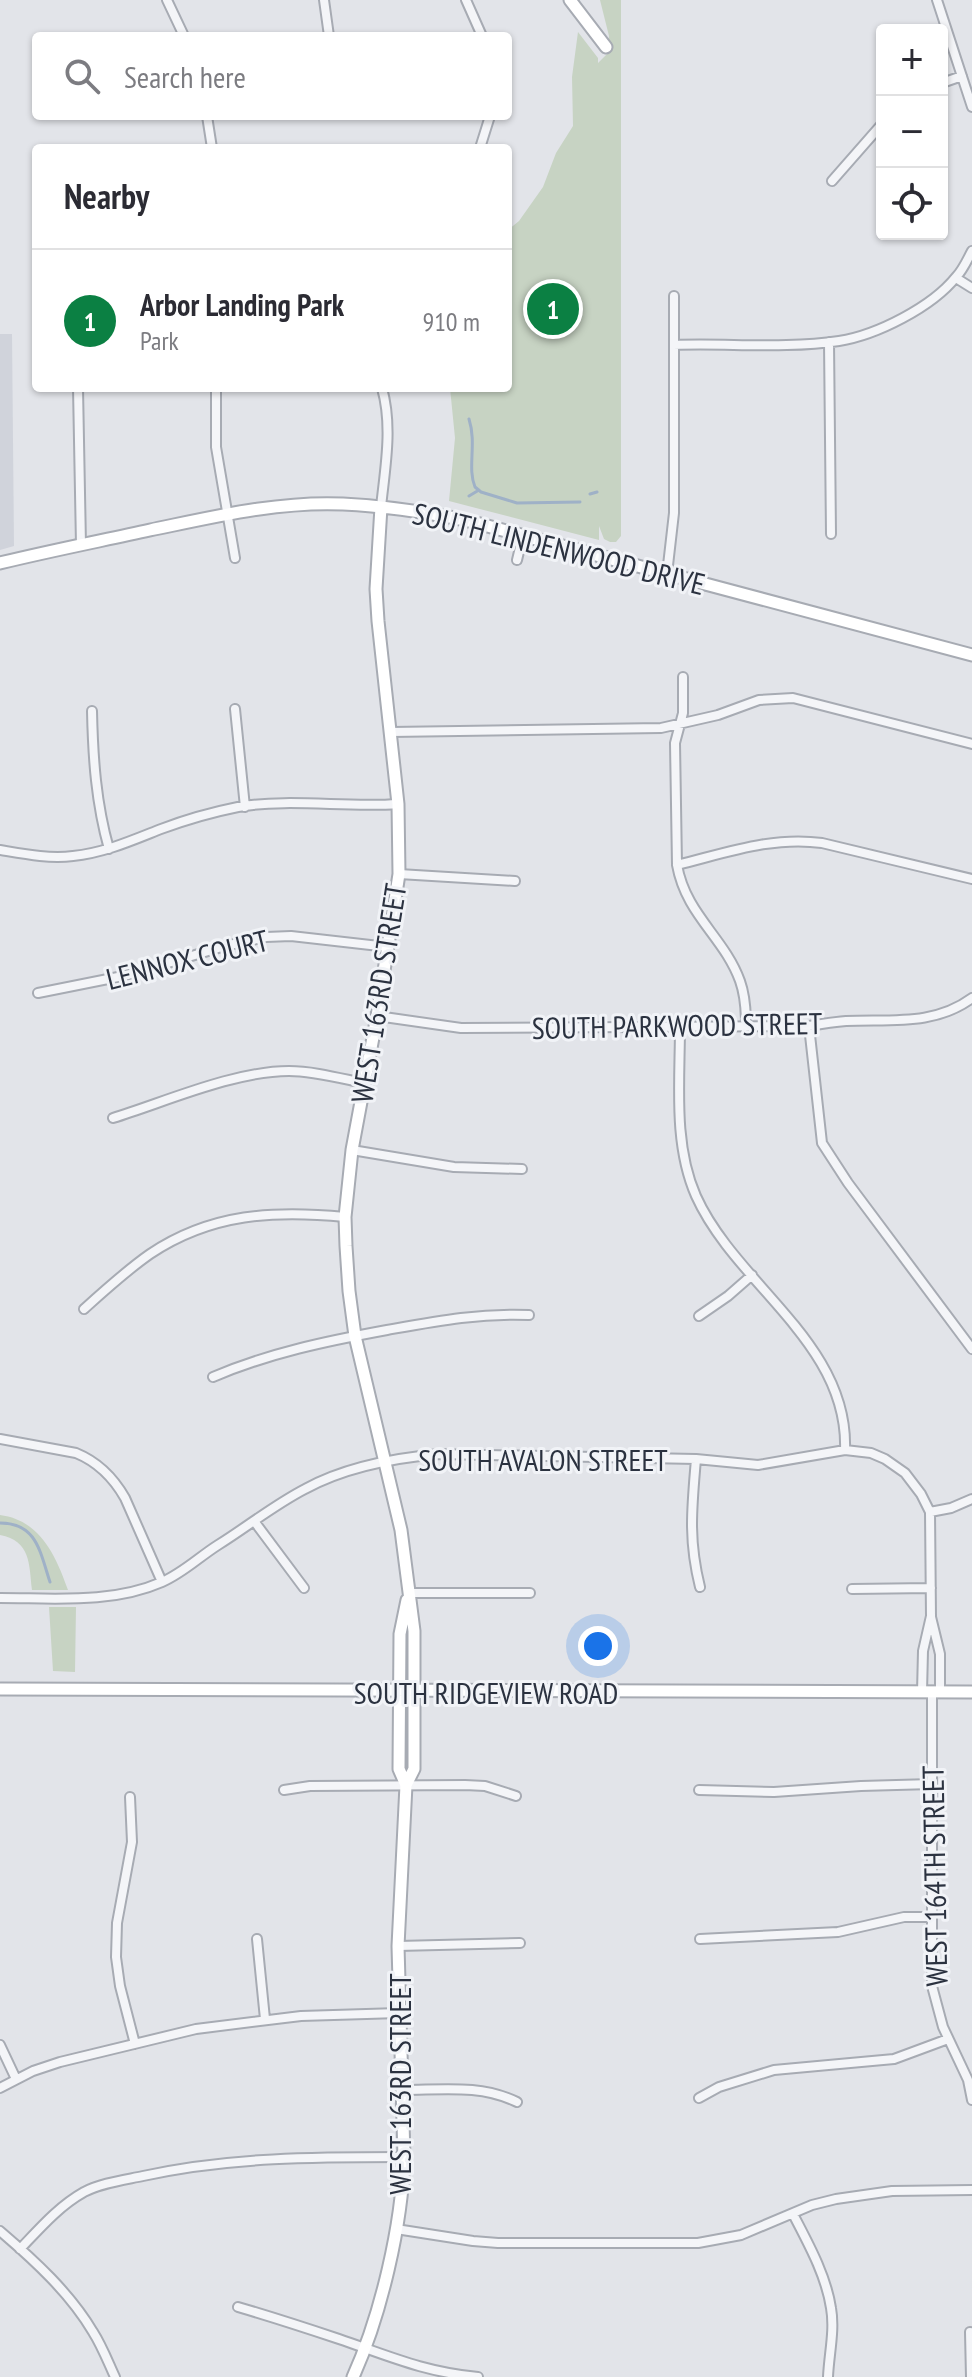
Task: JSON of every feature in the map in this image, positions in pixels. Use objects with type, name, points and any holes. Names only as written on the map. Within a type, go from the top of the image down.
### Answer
[{"type":"street","points":[[167,0],[182,32]]},
{"type":"street","points":[[324,0],[328,32]]},
{"type":"street","points":[[466,0],[480,32]]},
{"type":"street","points":[[570,0],[606,47]]},
{"type":"street","points":[[937,0],[972,107]]},
{"type":"street","points":[[948,81],[962,76]]},
{"type":"street","points":[[208,120],[211,144]]},
{"type":"street","points":[[481,144],[489,120]]},
{"type":"street","points":[[832,181],[876,131]]},
{"type":"street","points":[[674,345],[841,341],[901,318],[931,300],[956,278],[972,251]]},
{"type":"street","points":[[956,278],[972,288]]},
{"type":"street","points":[[667,574],[674,513],[674,296]]},
{"type":"street","points":[[829,342],[831,534]]},
{"type":"street","points":[[78,392],[81,545]]},
{"type":"street","points":[[216,392],[216,447],[235,558]]},
{"type":"street","name":"WEST 163RD STREET","points":[[353,2377],[365,2349],[396,2229],[403,2187],[398,1946],[406,1785],[414,1769],[414,1631],[401,1530],[355,1336],[345,1217],[352,1150],[399,874],[398,804],[376,589],[387,434],[383,392]]},
{"type":"street","name":"SOUTH LINDENWOOD DRIVE","points":[[0,563],[227,514],[299,505],[341,504],[416,510],[523,535],[972,655]]},
{"type":"street","points":[[517,560],[523,535]]},
{"type":"street","points":[[683,677],[683,713],[675,743],[680,882],[688,900],[741,983],[746,1025]]},
{"type":"street","points":[[391,732],[661,728],[759,700],[793,698],[972,744]]},
{"type":"street","points":[[235,709],[245,807]]},
{"type":"street","points":[[92,711],[93,770],[100,820],[109,849]]},
{"type":"street","points":[[0,850],[36,856],[73,856],[109,849],[166,827],[245,807],[284,803],[398,804]]},
{"type":"street","points":[[677,865],[757,844],[803,840],[972,879]]},
{"type":"street","points":[[399,874],[515,881]]},
{"type":"street","name":"LENNOX COURT","points":[[38,993],[128,975],[266,937],[291,936],[388,947]]},
{"type":"street","name":"SOUTH PARKWOOD STREET","points":[[377,1016],[461,1028],[809,1026],[845,1021],[916,1020],[949,1013],[972,998]]},
{"type":"street","points":[[680,1026],[682,1151],[696,1196],[713,1228],[803,1337],[835,1391],[844,1423],[845,1450],[871,1453],[905,1473],[930,1512],[972,1499]]},
{"type":"street","points":[[809,1026],[822,1143],[848,1183],[972,1349]]},
{"type":"street","points":[[113,1118],[206,1088],[272,1072],[313,1073],[363,1083]]},
{"type":"street","points":[[352,1150],[454,1167],[522,1169]]},
{"type":"street","points":[[84,1309],[150,1254],[186,1234],[232,1218],[257,1215],[345,1217]]},
{"type":"street","points":[[699,1316],[752,1275]]},
{"type":"street","points":[[213,1377],[267,1356],[355,1336],[460,1317],[529,1315]]},
{"type":"street","points":[[0,1439],[76,1453],[99,1466],[125,1498],[162,1582]]},
{"type":"street","name":"SOUTH AVALON STREET","points":[[0,1598],[105,1597],[138,1591],[190,1566],[297,1493],[332,1476],[384,1462],[439,1454],[696,1459],[758,1465],[845,1450]]},
{"type":"street","points":[[696,1459],[691,1535],[700,1587]]},
{"type":"street","name":"WEST 164TH STREET","points":[[930,1512],[931,1616],[923,1651],[931,1692],[932,1986],[948,2039],[968,2080],[972,2100]]},
{"type":"street","points":[[254,1521],[304,1588]]},
{"type":"street","points":[[852,1589],[931,1588]]},
{"type":"street","points":[[408,1593],[530,1593]]},
{"type":"street","name":"WEST 163RD STREET","points":[[406,1785],[399,1769],[400,1634],[408,1593]]},
{"type":"street","name":"WEST 164TH STREET","points":[[931,1616],[940,1654],[931,1692]]},
{"type":"street","name":"SOUTH RIDGEVIEW ROAD","points":[[0,1689],[972,1692]]},
{"type":"street","points":[[699,1790],[774,1792],[932,1784]]},
{"type":"street","points":[[284,1790],[310,1786],[485,1786],[516,1796]]},
{"type":"street","points":[[130,1797],[132,1842],[117,1923],[116,1957],[135,2044]]},
{"type":"street","points":[[700,1939],[838,1932],[904,1917],[932,1917]]},
{"type":"street","points":[[257,1939],[265,2019]]},
{"type":"street","points":[[398,1946],[520,1943]]},
{"type":"street","points":[[0,2088],[60,2062],[196,2029],[265,2019],[399,2013]]},
{"type":"street","points":[[699,2098],[729,2083],[774,2070],[894,2059],[948,2039]]},
{"type":"street","points":[[0,2045],[16,2079]]},
{"type":"street","points":[[402,2090],[477,2089],[497,2092],[517,2102]]},
{"type":"street","points":[[20,2249],[67,2203],[86,2191],[127,2180],[195,2166],[243,2161],[404,2157]]},
{"type":"street","points":[[396,2229],[485,2242],[680,2244],[741,2235],[812,2205],[860,2195],[892,2191],[972,2190]]},
{"type":"street","points":[[793,2214],[822,2275],[831,2308],[828,2377]]},
{"type":"street","points":[[0,2231],[60,2289],[93,2331],[115,2377]]},
{"type":"street","points":[[238,2307],[405,2364],[478,2377]]},
{"type":"street","points":[[970,2332],[971,2377]]},
{"type":"shaded area","points":[[0,334],[12,334],[14,546],[0,550]]},
{"type":"green space","points":[[600,0],[621,0],[621,536],[616,542],[604,539],[599,526],[599,540],[449,501],[455,438],[450,392],[512,392],[512,227],[543,187],[556,153],[573,126],[572,77],[578,32],[598,58],[598,63],[608,53],[609,36]]},
{"type":"green space","points":[[0,1515],[14,1518],[36,1532],[52,1553],[68,1590],[32,1590],[26,1555],[18,1542],[0,1535]]},
{"type":"green space","points":[[49,1607],[76,1607],[75,1672],[53,1671]]},
{"type":"waterway","points":[[469,419],[473,480],[481,492],[517,503],[580,502]]},
{"type":"waterway","points":[[469,496],[479,490]]},
{"type":"waterway","points":[[590,494],[597,492]]},
{"type":"waterway","points":[[0,1523],[22,1528],[35,1541],[50,1582]]},
{"type":"place","name":"Arbor Landing Park","points":[[553,309]]}]
